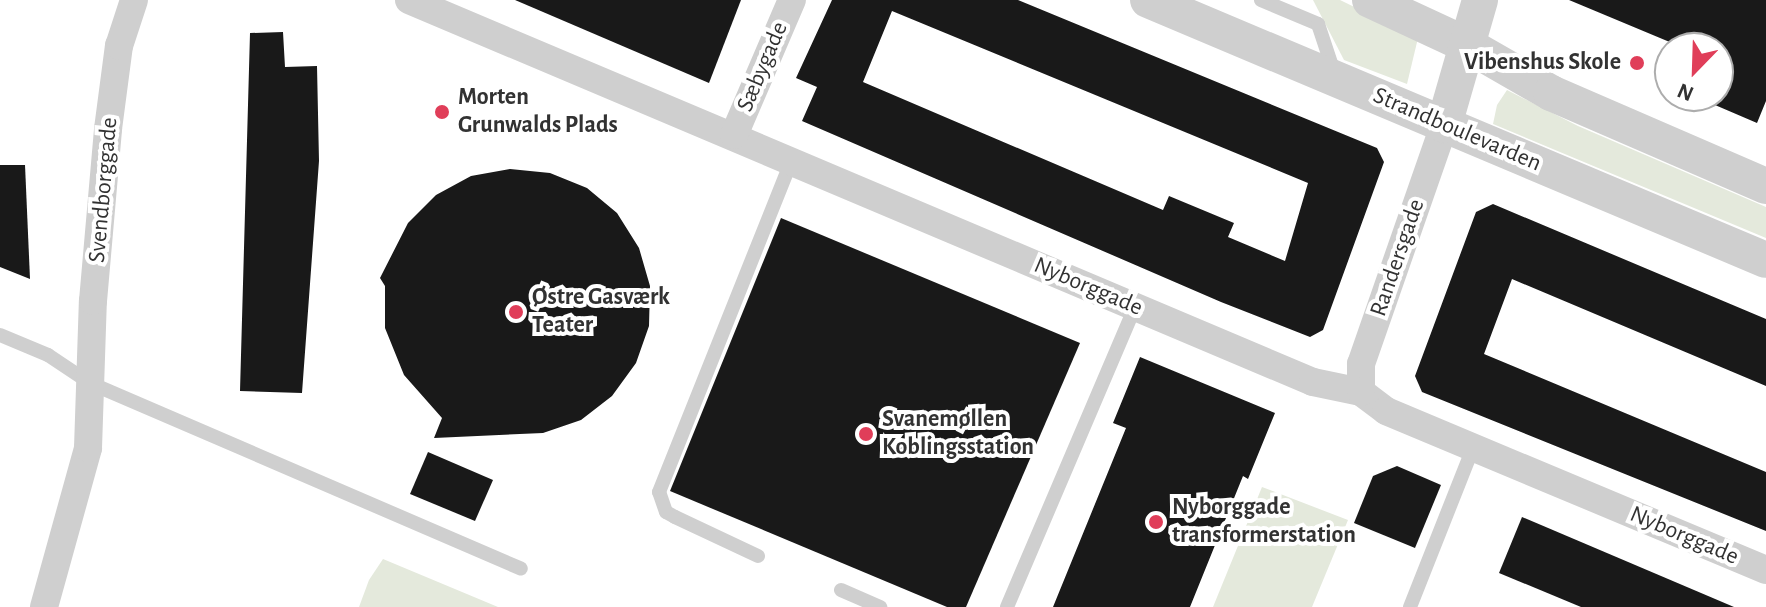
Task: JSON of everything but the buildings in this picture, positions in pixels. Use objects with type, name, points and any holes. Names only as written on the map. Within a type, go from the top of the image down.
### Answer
[{"type":"street","name":"Svendborggade","points":[[44,607],[88,448],[108,129],[119,46],[134,0]]},
{"type":"street","name":"Nyborggade","points":[[409,0],[792,159],[1313,382],[1361,392],[1386,411],[1766,570]]},
{"type":"street","name":"Sæbygade","points":[[734,135],[792,0]]},
{"type":"street","name":"Strandboulevarden","points":[[1148,0],[1766,260]]},
{"type":"street","points":[[1370,0],[1469,46],[1551,93],[1766,186]]},
{"type":"street","points":[[1444,125],[1480,0]]},
{"type":"street","name":"Randersgade","points":[[1361,392],[1361,364],[1444,125]]},
{"type":"lane","points":[[1261,0],[1318,24],[1337,80]]},
{"type":"lane","points":[[758,556],[666,512],[659,492],[792,159]]},
{"type":"lane","points":[[1007,607],[1135,307]]},
{"type":"lane","points":[[0,335],[48,355],[90,383],[521,569]]},
{"type":"lane","points":[[1410,607],[1473,448]]},
{"type":"lane","points":[[841,590],[880,607]]},
{"type":"shaded area","points":[[1313,0],[1340,0],[1418,38],[1407,84],[1344,60]]},
{"type":"shaded area","points":[[1507,90],[1578,126],[1766,207],[1766,238],[1493,124],[1497,105]]},
{"type":"shaded area","points":[[1262,487],[1348,520],[1312,607],[1213,607]]},
{"type":"shaded area","points":[[383,559],[498,607],[359,607],[369,580]]},
{"type":"place","name":"Vibenshus Skole","points":[[1637,63]]},
{"type":"place","name":"Morten Grunwalds Plads","points":[[442,112]]},
{"type":"place","name":"Østre Gasværk Teater","points":[[516,312]]},
{"type":"place","name":"Svanemøllen Koblingsstation","points":[[866,434]]},
{"type":"place","name":"Nyborggade transformerstation","points":[[1156,522]]}]
